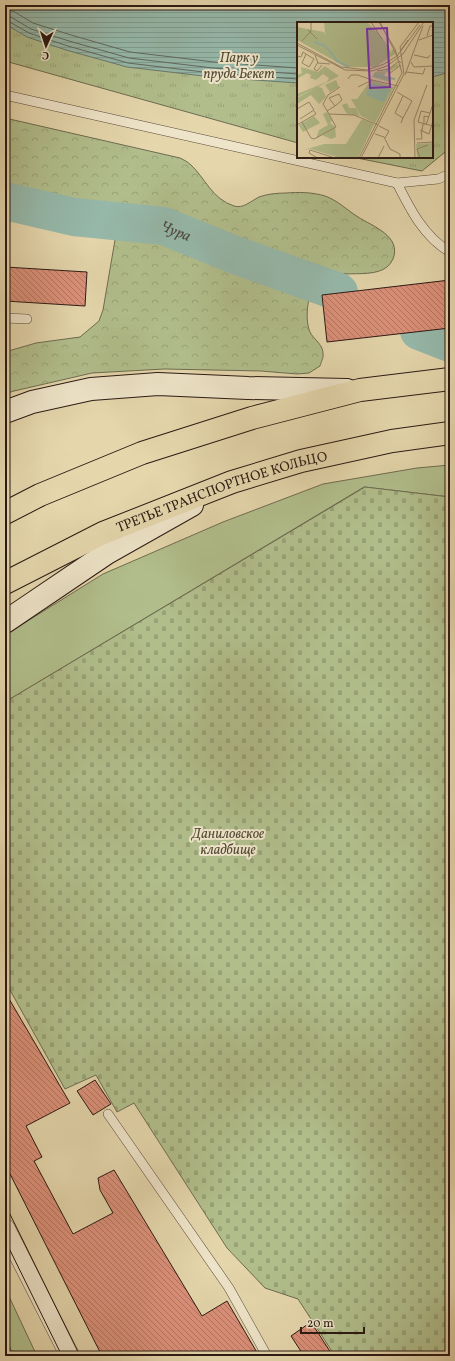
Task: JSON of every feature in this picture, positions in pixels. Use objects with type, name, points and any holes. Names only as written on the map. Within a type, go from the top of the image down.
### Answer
[{"type":"main road","points":[[5,513],[40,495],[142,453],[252,418],[369,389],[450,379]]},
{"type":"main road","points":[[5,412],[32,402],[91,388],[158,384],[248,388],[369,389]]},
{"type":"main road","name":"ТРЕТЬЕ ТРАНСПОРТНОЕ КОЛЬЦО","points":[[5,583],[103,533],[232,482],[301,461],[392,441],[450,433]]},
{"type":"main road","points":[[5,622],[107,553],[232,482]]},
{"type":"street","points":[[5,1228],[70,1356]]},
{"type":"lane","points":[[5,95],[397,183],[438,179],[450,174]]},
{"type":"lane","points":[[397,183],[411,210],[424,229],[440,246],[450,252]]},
{"type":"lane","points":[[5,318],[27,319]]},
{"type":"lane","points":[[108,1114],[229,1288],[267,1356]]},
{"type":"green space","name":"Парк у пруда Бекет","points":[[5,5],[450,5],[450,148],[422,171],[357,158],[433,158],[433,22],[297,22],[297,143],[5,61]]},
{"type":"green space","points":[[5,118],[180,158],[196,170],[214,193],[226,203],[237,207],[244,206],[259,197],[276,193],[295,192],[325,196],[378,228],[390,238],[395,251],[393,259],[387,267],[378,271],[334,275],[324,278],[316,284],[310,294],[307,316],[309,329],[322,348],[323,357],[320,366],[309,373],[297,374],[261,371],[164,369],[92,373],[5,394],[5,352],[36,343],[80,337],[99,321],[103,310],[115,240],[113,234],[104,227],[5,206]]},
{"type":"green space","points":[[450,465],[450,497],[364,487],[5,702],[5,635],[103,574],[223,522],[323,484],[417,468]]},
{"type":"green space","name":"Даниловское кладбище","points":[[365,487],[450,497],[450,1356],[335,1356],[298,1299],[265,1288],[227,1248],[134,1103],[117,1112],[96,1075],[65,1089],[5,981],[5,702]]},
{"type":"green space","points":[[5,1288],[37,1356],[14,1356],[5,1337]]},
{"type":"water","name":"Парк у пруда Бекет","points":[[5,5],[450,5],[450,72],[433,77],[433,22],[297,22],[297,83],[212,77],[127,67],[66,50],[27,37],[5,24]]},
{"type":"building","points":[[5,267],[87,272],[85,306],[5,301]]},
{"type":"building","points":[[450,280],[450,328],[327,342],[322,295]]},
{"type":"building","points":[[5,992],[70,1103],[26,1126],[42,1157],[34,1161],[73,1234],[113,1213],[100,1190],[98,1178],[114,1170],[202,1316],[227,1301],[259,1356],[102,1356],[5,1164]]},
{"type":"building","points":[[95,1080],[111,1104],[93,1115],[77,1091]]},
{"type":"building","points":[[311,1322],[333,1356],[304,1356],[291,1336]]},
{"type":"waterway","name":"Чура","points":[[5,201],[74,217],[164,226],[235,255],[339,292]]},
{"type":"waterway","name":"Чура","points":[[419,331],[450,343]]},
{"type":"tram line","points":[[5,1204],[80,1356]]},
{"type":"tram line","points":[[5,1240],[62,1356]]}]
